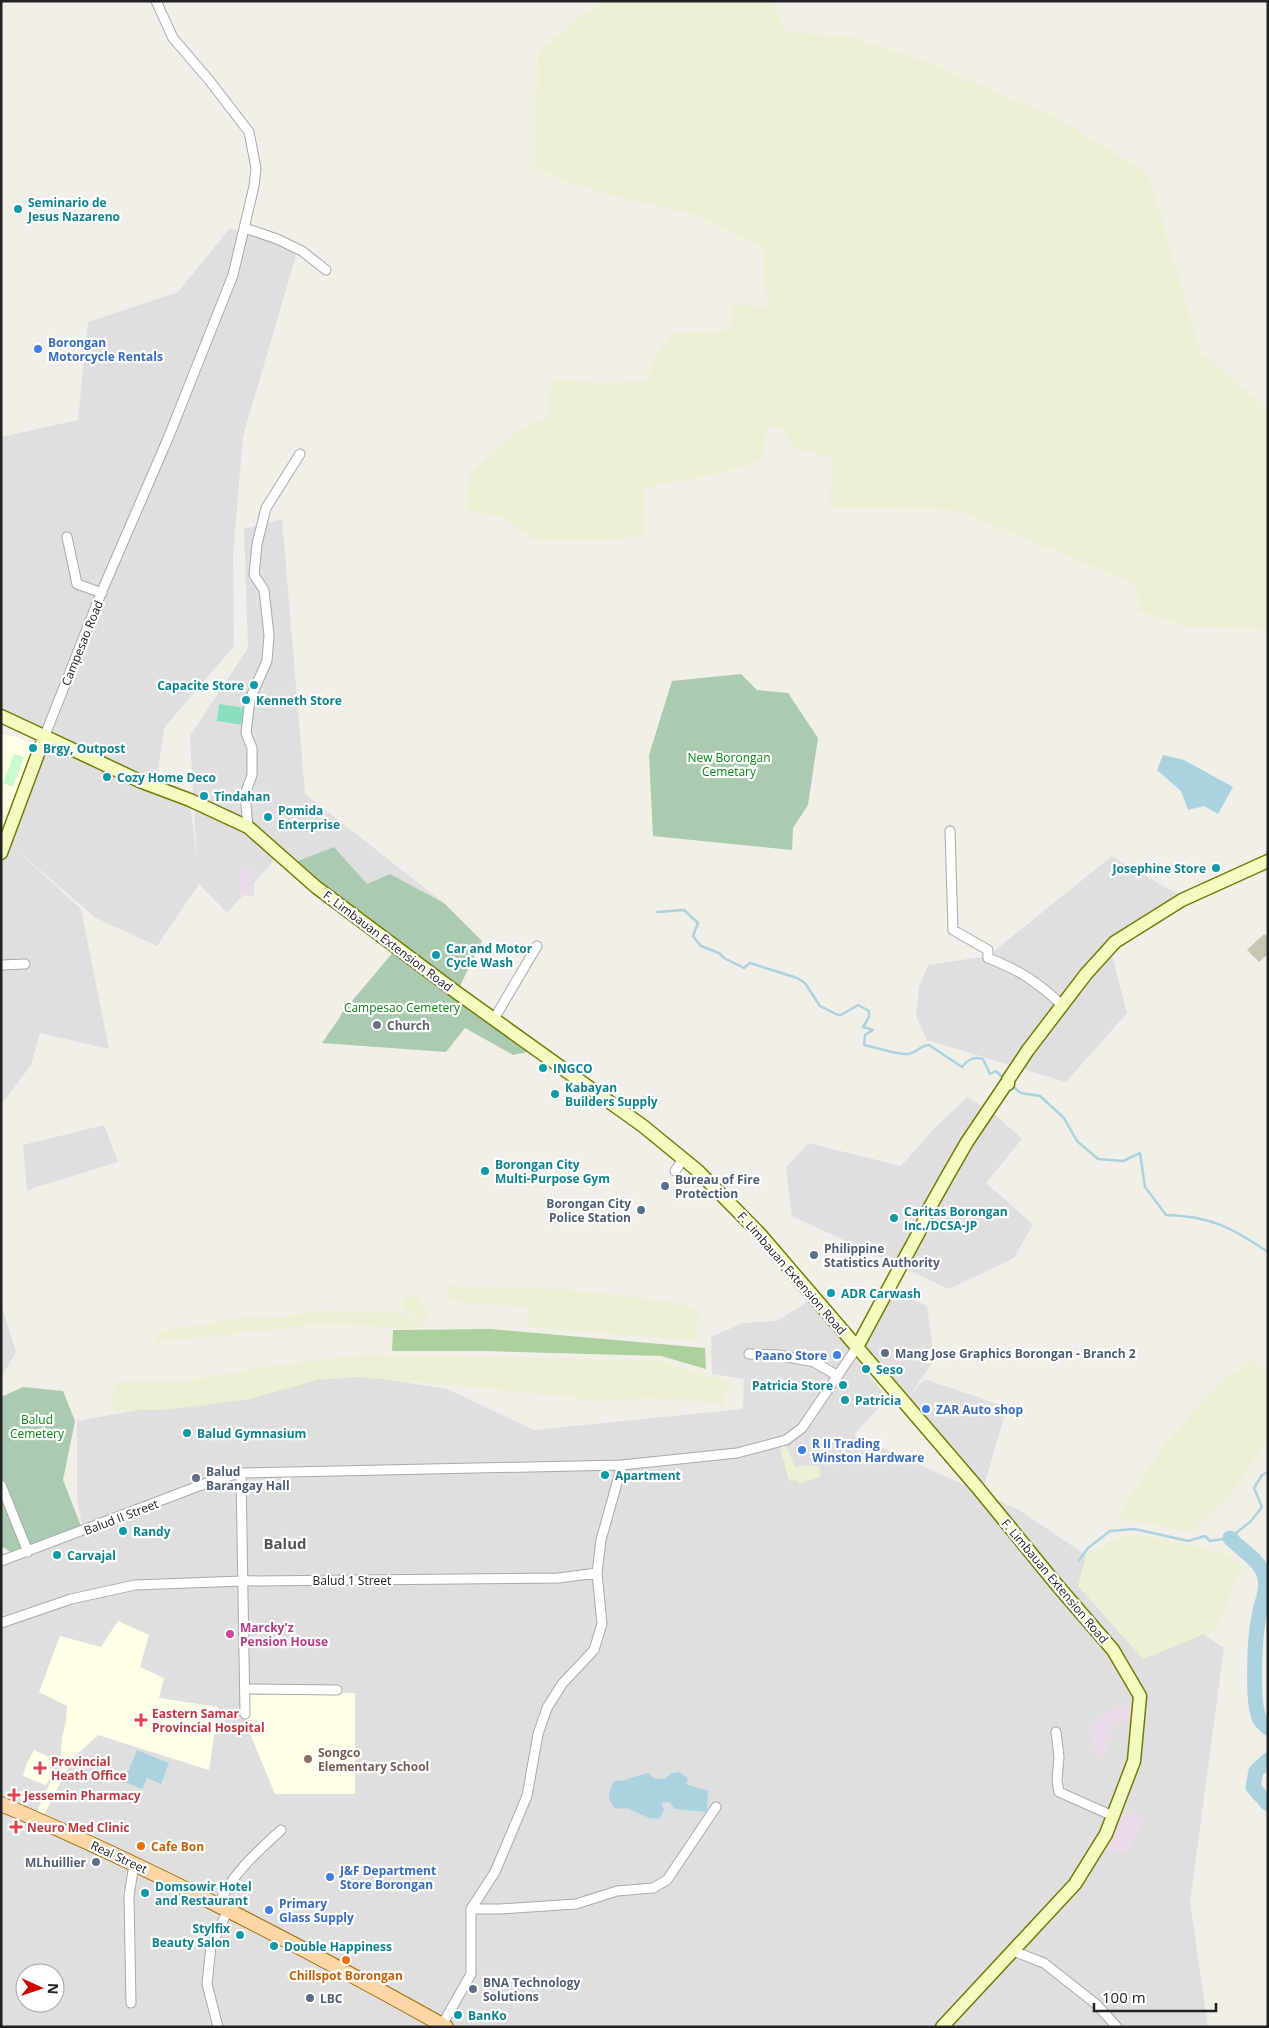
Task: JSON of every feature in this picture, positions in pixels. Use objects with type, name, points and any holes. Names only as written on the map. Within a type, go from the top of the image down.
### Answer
[{"type":"main road","name":"Real Street","points":[[1,1804],[134,1864],[223,1908],[444,2026]]},
{"type":"street","name":"Campesao Road","points":[[1,853],[44,736],[102,592],[169,436],[233,275],[254,186],[256,168],[249,132],[209,80],[173,38],[156,1]]},
{"type":"street","points":[[245,228],[277,239],[302,251],[326,270]]},
{"type":"street","points":[[248,827],[244,794],[252,775],[252,748],[246,733],[250,699],[268,661],[269,635],[264,590],[254,574],[257,544],[266,508],[300,454]]},
{"type":"street","points":[[67,537],[77,584],[102,592]]},
{"type":"street","name":"F. Limbauan Extension Road","points":[[1,716],[142,782],[190,800],[248,827],[316,886],[494,1019],[643,1126],[683,1158],[720,1192],[759,1233],[1113,1650],[1140,1696],[1134,1762],[1106,1834],[1075,1884],[942,2027]]},
{"type":"street","points":[[950,831],[953,930],[988,950],[988,958],[1016,969],[1042,987],[1062,1005]]},
{"type":"street","points":[[857,1347],[919,1232],[930,1207],[967,1142],[1007,1082],[1086,974],[1115,942],[1182,900],[1268,861]]},
{"type":"street","points":[[494,1019],[537,946]]},
{"type":"street","points":[[1,964],[25,964]]},
{"type":"street","points":[[675,1171],[683,1158]]},
{"type":"street","name":"Balud II Street","points":[[1,1561],[220,1478],[241,1473],[622,1465],[738,1453],[786,1440],[802,1428],[857,1347]]},
{"type":"street","points":[[749,1354],[778,1354],[814,1362],[838,1376]]},
{"type":"street","points":[[444,2026],[470,1974],[471,1909],[495,1872],[527,1796],[538,1734],[546,1708],[562,1684],[594,1650],[602,1624],[597,1573],[601,1540],[622,1465]]},
{"type":"street","points":[[241,1473],[245,1714]]},
{"type":"street","points":[[1,1485],[28,1552]]},
{"type":"street","name":"Balud 1 Street","points":[[1,1623],[71,1599],[136,1586],[242,1581],[558,1578],[597,1573]]},
{"type":"street","points":[[245,1689],[336,1690]]},
{"type":"street","points":[[1056,1732],[1059,1757],[1057,1781],[1059,1792],[1113,1816]]},
{"type":"street","points":[[471,1909],[576,1904],[617,1891],[653,1888],[667,1880],[716,1807]]},
{"type":"street","points":[[218,2027],[207,1984],[210,1946],[233,1879],[246,1862],[281,1830]]},
{"type":"street","points":[[131,2003],[129,1896],[134,1864]]},
{"type":"street","points":[[1013,1951],[1044,1963],[1096,2004],[1117,2027]]},
{"type":"shaded area","points":[[605,1],[772,1],[785,32],[847,36],[922,60],[1059,119],[1148,174],[1201,353],[1268,409],[1268,630],[1191,627],[1138,611],[1139,600],[1134,583],[956,510],[830,508],[831,457],[794,448],[781,428],[767,427],[762,460],[715,474],[644,488],[646,533],[613,541],[534,541],[503,517],[465,510],[471,472],[518,430],[549,418],[551,378],[600,383],[646,381],[658,352],[676,333],[730,330],[731,304],[767,307],[762,247],[693,214],[616,197],[564,181],[536,168],[538,52],[577,20]]},
{"type":"shaded area","points":[[230,228],[298,249],[243,436],[233,557],[234,646],[164,728],[156,784],[1,712],[1,437],[78,420],[88,322],[178,292]]},
{"type":"shaded area","points":[[282,519],[305,794],[444,903],[390,874],[367,884],[290,864],[279,855],[227,913],[199,884],[157,946],[96,918],[13,847],[81,909],[109,1049],[40,1033],[31,1065],[1,1105],[1,842],[45,735],[190,800],[197,863],[190,736],[248,648],[244,529]]},
{"type":"shaded area","points":[[1,734],[20,738],[34,747],[1,840]]},
{"type":"shaded area","points":[[1112,856],[1182,897],[1110,948],[1127,1013],[1066,1082],[927,1040],[916,1016],[919,987],[928,965],[988,956]]},
{"type":"shaded area","points":[[241,868],[254,868],[254,896],[240,895]]},
{"type":"shaded area","points":[[1264,934],[1268,937],[1268,954],[1259,962],[1247,950]]},
{"type":"shaded area","points":[[967,1097],[997,1116],[1022,1139],[986,1183],[1033,1224],[1014,1258],[949,1289],[792,1216],[786,1168],[808,1143],[901,1166],[931,1132]]},
{"type":"shaded area","points":[[104,1125],[118,1162],[27,1190],[23,1145]]},
{"type":"shaded area","points":[[448,1286],[562,1289],[667,1301],[698,1309],[697,1341],[528,1327],[528,1307],[448,1301]]},
{"type":"shaded area","points":[[890,1290],[927,1306],[934,1360],[909,1397],[924,1379],[1007,1407],[982,1493],[1019,1510],[1224,1648],[1190,1903],[1208,2027],[1,2027],[1,1563],[83,1531],[77,1499],[77,1421],[345,1373],[447,1389],[534,1430],[743,1409],[744,1379],[712,1374],[711,1337],[743,1323],[777,1321],[810,1300],[887,1398],[854,1435],[980,1492],[860,1347]]},
{"type":"shaded area","points":[[404,1297],[420,1297],[427,1316],[426,1321],[402,1309]]},
{"type":"shaded area","points":[[1,1303],[16,1352],[1,1378]]},
{"type":"shaded area","points":[[317,1311],[402,1312],[428,1325],[407,1330],[374,1326],[313,1325],[157,1342],[158,1332],[245,1317],[275,1318]]},
{"type":"shaded area","points":[[367,1354],[664,1361],[708,1376],[730,1380],[723,1405],[687,1399],[646,1398],[605,1401],[456,1385],[357,1377],[317,1380],[250,1399],[163,1410],[111,1410],[115,1382],[182,1382],[269,1366]]},
{"type":"shaded area","points":[[1252,1360],[1268,1373],[1268,1439],[1230,1496],[1189,1532],[1117,1518],[1165,1443],[1222,1381]]},
{"type":"shaded area","points":[[786,1445],[795,1467],[808,1465],[819,1467],[821,1476],[799,1484],[796,1480],[789,1481],[780,1448]]},
{"type":"shaded area","points":[[1127,1533],[1189,1544],[1229,1555],[1243,1566],[1215,1629],[1143,1659],[1078,1586],[1087,1553]]},
{"type":"shaded area","name":"Eastern Samar Provincial Hospital","points":[[118,1621],[149,1635],[140,1667],[164,1678],[159,1698],[218,1707],[209,1770],[98,1735],[72,1759],[44,1815],[37,1811],[60,1762],[67,1706],[39,1692],[60,1636],[101,1647]]},
{"type":"shaded area","name":"Songco Elementary School","points":[[355,1693],[355,1794],[275,1794],[246,1724],[250,1695]]},
{"type":"shaded area","points":[[1132,1706],[1132,1716],[1114,1728],[1111,1741],[1108,1739],[1104,1744],[1107,1746],[1107,1750],[1098,1759],[1095,1754],[1090,1731],[1092,1724],[1113,1708]]},
{"type":"shaded area","name":"Provincial Heath Office","points":[[34,1750],[56,1760],[53,1767],[55,1770],[46,1785],[23,1776],[26,1765]]},
{"type":"shaded area","points":[[1123,1814],[1147,1815],[1128,1853],[1105,1850]]},
{"type":"green space","name":"New Borongan Cemetary","points":[[741,674],[757,690],[788,693],[818,738],[808,805],[793,828],[792,850],[653,836],[649,755],[672,681]]},
{"type":"green space","points":[[219,704],[246,708],[244,725],[217,721]]},
{"type":"green space","points":[[14,754],[24,757],[13,787],[3,783]]},
{"type":"green space","points":[[334,847],[367,884],[390,874],[444,903],[482,941],[457,992],[290,864]]},
{"type":"green space","name":"Campesao Cemetery","points":[[395,950],[532,1051],[513,1055],[465,1028],[446,1052],[322,1043],[341,1014]]},
{"type":"green space","points":[[490,1329],[705,1348],[706,1369],[661,1356],[485,1351],[392,1351],[393,1330]]},
{"type":"green space","name":"Balud Cemetery","points":[[23,1387],[63,1391],[75,1421],[63,1480],[83,1531],[17,1556],[1,1546],[1,1397]]},
{"type":"water","points":[[1163,755],[1184,760],[1233,787],[1218,814],[1204,806],[1188,810],[1181,791],[1157,770]]},
{"type":"water","points":[[137,1750],[169,1763],[161,1784],[147,1778],[142,1789],[124,1782]]},
{"type":"water","points":[[680,1772],[688,1778],[686,1784],[708,1791],[707,1812],[675,1809],[669,1802],[661,1803],[664,1810],[659,1819],[649,1818],[627,1808],[615,1809],[609,1799],[610,1789],[614,1781],[648,1773],[654,1778],[665,1779],[672,1773]]},
{"type":"waterway","points":[[657,912],[684,910],[698,923],[693,936],[701,946],[719,953],[724,958],[744,968],[750,963],[797,978],[805,983],[820,1006],[838,1015],[858,1005],[869,1011],[869,1017],[863,1027],[873,1030],[865,1035],[864,1045],[904,1054],[914,1052],[923,1046],[929,1045],[962,1067],[971,1059],[983,1059],[990,1074],[996,1071],[1005,1080]]},
{"type":"waterway","points":[[1011,1085],[1021,1093],[1040,1096],[1064,1118],[1077,1141],[1098,1159],[1123,1161],[1140,1153],[1145,1187],[1166,1215],[1209,1221],[1232,1230],[1268,1252]]},
{"type":"waterway","points":[[1079,1560],[1088,1548],[1110,1531],[1135,1529],[1188,1541],[1205,1536],[1210,1541],[1230,1538],[1251,1521],[1262,1507],[1254,1488],[1262,1475],[1268,1472]]},
{"type":"waterway","points":[[1230,1538],[1260,1566],[1265,1578],[1265,1592],[1256,1638],[1255,1700],[1261,1721],[1268,1728]]},
{"type":"waterway","points":[[1268,1760],[1256,1771],[1253,1787],[1268,1804]]},
{"type":"place","name":"Seminario de Jesus Nazareno","points":[[18,209]]},
{"type":"place","name":"Borongan Motorcycle Rentals","points":[[38,349]]},
{"type":"place","name":"Capacite Store","points":[[254,685]]},
{"type":"place","name":"Kenneth Store","points":[[246,700]]},
{"type":"place","name":"Brgy, Outpost","points":[[33,748]]},
{"type":"place","name":"Cozy Home Deco","points":[[107,777]]},
{"type":"place","name":"Tindahan","points":[[204,796]]},
{"type":"place","name":"Pomida Enterprise","points":[[268,817]]},
{"type":"place","name":"Josephine Store","points":[[1216,868]]},
{"type":"place","name":"Car and Motor Cycle Wash","points":[[436,955]]},
{"type":"place","name":"Church","points":[[377,1025]]},
{"type":"place","name":"INGCO","points":[[543,1068]]},
{"type":"place","name":"Kabayan Builders Supply","points":[[555,1094]]},
{"type":"place","name":"Borongan City Multi-Purpose Gym","points":[[485,1171]]},
{"type":"place","name":"Bureau of Fire Protection","points":[[665,1186]]},
{"type":"place","name":"Borongan City Police Station","points":[[641,1210]]},
{"type":"place","name":"Caritas Borongan Inc./DCSA-JP","points":[[894,1218]]},
{"type":"place","name":"Philippine Statistics Authority","points":[[814,1255]]},
{"type":"place","name":"ADR Carwash","points":[[831,1293]]},
{"type":"place","name":"Mang Jose Graphics Borongan - Branch 2","points":[[885,1353]]},
{"type":"place","name":"Paano Store","points":[[837,1355]]},
{"type":"place","name":"Seso","points":[[866,1369]]},
{"type":"place","name":"Patricia Store","points":[[843,1385]]},
{"type":"place","name":"Patricia","points":[[845,1400]]},
{"type":"place","name":"ZAR Auto shop","points":[[926,1409]]},
{"type":"place","name":"Balud Gymnasium","points":[[187,1433]]},
{"type":"place","name":"R II Trading Winston Hardware","points":[[802,1450]]},
{"type":"place","name":"Apartment","points":[[605,1475]]},
{"type":"place","name":"Balud Barangay Hall","points":[[196,1478]]},
{"type":"place","name":"Randy","points":[[123,1531]]},
{"type":"place","name":"Carvajal","points":[[57,1555]]},
{"type":"place","name":"Marcky'z Pension House","points":[[230,1634]]},
{"type":"place","name":"Eastern Samar Provincial Hospital","points":[[141,1720]]},
{"type":"place","name":"Songco Elementary School","points":[[308,1759]]},
{"type":"place","name":"Provincial Heath Office","points":[[40,1768]]},
{"type":"place","name":"Jessemin Pharmacy","points":[[14,1795]]},
{"type":"place","name":"Neuro Med Clinic","points":[[16,1827]]},
{"type":"place","name":"Cafe Bon","points":[[141,1846]]},
{"type":"place","name":"MLhuillier","points":[[96,1862]]},
{"type":"place","name":"J&F Department Store Borongan","points":[[330,1877]]},
{"type":"place","name":"Domsowir Hotel and Restaurant","points":[[145,1893]]},
{"type":"place","name":"Primary Glass Supply","points":[[269,1910]]},
{"type":"place","name":"Stylfix Beauty Salon","points":[[240,1935]]},
{"type":"place","name":"Double Happiness","points":[[274,1946]]},
{"type":"place","name":"Chillspot Borongan","points":[[346,1960]]},
{"type":"place","name":"BNA Technology Solutions","points":[[473,1989]]},
{"type":"place","name":"LBC","points":[[310,1998]]},
{"type":"place","name":"BanKo","points":[[458,2015]]},
{"type":"district","name":"Balud","points":[[285,1543]]}]
